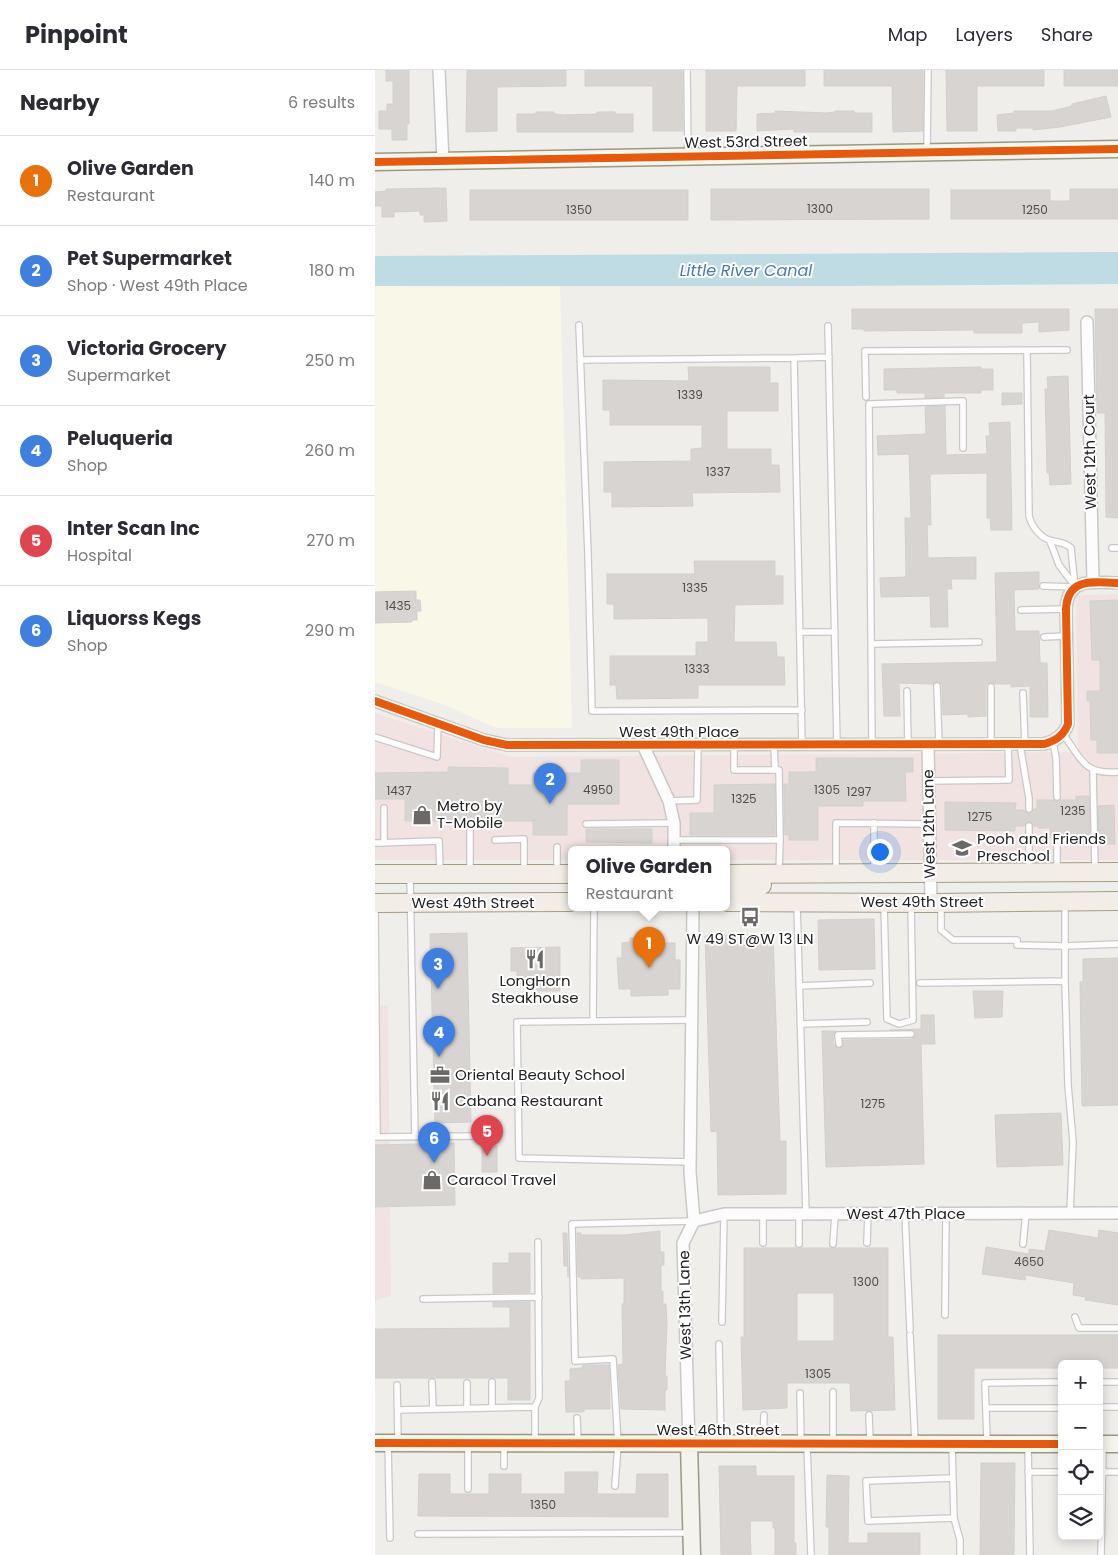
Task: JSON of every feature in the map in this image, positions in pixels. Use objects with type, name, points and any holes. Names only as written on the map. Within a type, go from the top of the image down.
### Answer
[{"type":"main road","name":"West 49th Street","points":[[730,874],[1118,872]]},
{"type":"main road","name":"West 49th Street","points":[[375,874],[565,874]]},
{"type":"main road","points":[[730,887],[760,886],[809,874]]},
{"type":"main road","points":[[545,902],[568,897]]},
{"type":"main road","name":"West 49th Street","points":[[730,902],[936,903],[1118,900]]},
{"type":"main road","name":"West 49th Street","points":[[375,903],[568,902]]},
{"type":"street","points":[[439,70],[443,162]]},
{"type":"street","name":"West 53rd Street","points":[[375,162],[1118,149]]},
{"type":"street","name":"West 12th Court","points":[[1087,322],[1093,582]]},
{"type":"street","points":[[991,745],[1045,744],[1053,742],[1063,734],[1067,728],[1068,720],[1067,600],[1075,587],[1082,584],[1093,582],[1118,583]]},
{"type":"street","name":"West 49th Place","points":[[375,701],[499,744],[991,745]]},
{"type":"street","points":[[643,745],[669,801],[674,823],[674,844]]},
{"type":"street","name":"West 12th Lane","points":[[934,745],[929,781],[929,824],[931,874],[936,903]]},
{"type":"street","points":[[693,911],[690,1162],[695,1221]]},
{"type":"street","name":"West 47th Place","points":[[695,1221],[723,1214],[1118,1213]]},
{"type":"street","name":"West 13th Lane","points":[[693,1555],[683,1243],[695,1221]]},
{"type":"street","name":"West 46th Street","points":[[387,1443],[1058,1444]]},
{"type":"lane","points":[[687,70],[688,157]]},
{"type":"lane","points":[[927,70],[927,153]]},
{"type":"lane","points":[[579,325],[592,711],[802,710]]},
{"type":"lane","points":[[828,326],[837,745]]},
{"type":"lane","points":[[1027,350],[1029,516],[1035,529],[1050,541],[1064,543],[1071,548],[1075,587]]},
{"type":"lane","points":[[866,397],[865,351],[1067,350]]},
{"type":"lane","points":[[580,360],[829,357]]},
{"type":"lane","points":[[794,358],[802,745]]},
{"type":"lane","points":[[872,745],[869,404],[963,401],[963,448]]},
{"type":"lane","points":[[1050,541],[1059,565],[1075,587]]},
{"type":"lane","points":[[1043,586],[1075,587]]},
{"type":"lane","points":[[1021,610],[1066,609]]},
{"type":"lane","points":[[801,632],[835,632]]},
{"type":"lane","points":[[1044,637],[1066,636]]},
{"type":"lane","points":[[871,644],[979,642]]},
{"type":"lane","points":[[934,745],[937,686]]},
{"type":"lane","points":[[991,687],[991,745]]},
{"type":"lane","points":[[907,691],[908,745]]},
{"type":"lane","points":[[929,781],[1009,780],[1018,745],[1023,693]]},
{"type":"lane","points":[[375,737],[437,757],[438,724]]},
{"type":"lane","points":[[1063,734],[1082,763],[1093,770],[1107,773],[1118,772]]},
{"type":"lane","points":[[1053,742],[1056,758],[1057,797]]},
{"type":"lane","points":[[669,801],[697,800],[698,745]]},
{"type":"lane","points":[[734,745],[734,770],[779,770],[779,874]]},
{"type":"lane","points":[[774,745],[775,770]]},
{"type":"lane","points":[[1018,745],[1029,798],[1029,810]]},
{"type":"lane","points":[[1093,770],[1095,872]]},
{"type":"lane","points":[[384,808],[384,843]]},
{"type":"lane","points":[[586,824],[674,823]]},
{"type":"lane","points":[[835,874],[836,823],[929,824]]},
{"type":"lane","points":[[874,823],[874,874]]},
{"type":"lane","points":[[1029,826],[1029,873]]},
{"type":"lane","points":[[470,830],[470,874]]},
{"type":"lane","points":[[495,840],[525,839],[525,874]]},
{"type":"lane","points":[[674,844],[780,840]]},
{"type":"lane","points":[[375,843],[439,841],[440,874]]},
{"type":"lane","points":[[1057,843],[1057,872]]},
{"type":"lane","points":[[557,847],[565,874]]},
{"type":"lane","points":[[410,874],[415,1137]]},
{"type":"lane","points":[[1065,901],[1067,1084],[1073,1142],[1070,1213]]},
{"type":"lane","points":[[797,902],[801,1024],[803,1214],[799,1244]]},
{"type":"lane","points":[[375,903],[376,1137],[474,1136]]},
{"type":"lane","points":[[884,903],[887,1019],[899,1024],[913,1020],[911,903]]},
{"type":"lane","points":[[936,903],[941,930],[953,940],[1017,940],[1017,946],[1118,944]]},
{"type":"lane","points":[[593,911],[593,1021]]},
{"type":"lane","points":[[920,983],[1065,981]]},
{"type":"lane","points":[[799,986],[870,983]]},
{"type":"lane","points":[[690,1162],[519,1158],[517,1022],[691,1020]]},
{"type":"lane","points":[[801,1024],[867,1022]]},
{"type":"lane","points":[[839,1044],[838,1035],[911,1034]]},
{"type":"lane","points":[[722,1322],[723,1214]]},
{"type":"lane","points":[[763,1214],[763,1242]]},
{"type":"lane","points":[[833,1244],[835,1214]]},
{"type":"lane","points":[[867,1243],[868,1214]]},
{"type":"lane","points":[[905,1214],[915,1443]]},
{"type":"lane","points":[[945,1315],[946,1214]]},
{"type":"lane","points":[[1023,1244],[1026,1214]]},
{"type":"lane","points":[[615,1486],[618,1444],[613,1359],[575,1360],[572,1224],[695,1221]]},
{"type":"lane","points":[[535,1444],[535,1407],[539,1398],[539,1242]]},
{"type":"lane","points":[[423,1299],[539,1297]]},
{"type":"lane","points":[[1075,1317],[1079,1328],[1118,1328]]},
{"type":"lane","points":[[719,1344],[721,1444]]},
{"type":"lane","points":[[432,1382],[433,1409]]},
{"type":"lane","points":[[492,1382],[492,1408]]},
{"type":"lane","points":[[987,1444],[985,1383],[1058,1382]]},
{"type":"lane","points":[[1103,1382],[1118,1382]]},
{"type":"lane","points":[[467,1383],[467,1408]]},
{"type":"lane","points":[[390,1538],[387,1443],[397,1410],[397,1385]]},
{"type":"lane","points":[[833,1392],[833,1444]]},
{"type":"lane","points":[[800,1393],[811,1555]]},
{"type":"lane","points":[[397,1410],[535,1407]]},
{"type":"lane","points":[[1103,1407],[1118,1407]]},
{"type":"lane","points":[[985,1408],[1058,1408]]},
{"type":"lane","points":[[763,1444],[764,1414]]},
{"type":"lane","points":[[869,1415],[870,1443]]},
{"type":"lane","points":[[577,1418],[578,1444]]},
{"type":"lane","points":[[468,1443],[468,1490]]},
{"type":"lane","points":[[951,1443],[954,1518],[960,1540],[961,1555]]},
{"type":"lane","points":[[504,1444],[504,1466]]},
{"type":"lane","points":[[1027,1444],[1030,1555]]},
{"type":"lane","points":[[1103,1463],[1107,1444]]},
{"type":"lane","points":[[1028,1472],[1058,1472]]},
{"type":"lane","points":[[1103,1472],[1118,1472]]},
{"type":"lane","points":[[953,1478],[867,1481],[868,1521],[954,1518]]},
{"type":"lane","points":[[1101,1495],[1101,1555]]},
{"type":"lane","points":[[418,1534],[692,1533]]},
{"type":"shaded area","points":[[375,286],[560,287],[572,728],[496,728],[442,704],[375,682]]},
{"type":"shaded area","points":[[1118,594],[1118,860],[730,860],[730,846],[568,846],[568,860],[375,860],[375,713],[510,757],[1078,752],[1076,595]]},
{"type":"shaded area","points":[[375,1005],[388,1005],[391,1295],[375,1301]]},
{"type":"water","name":"Little River Canal","points":[[1118,252],[1118,284],[375,286],[375,256]]},
{"type":"building","points":[[386,70],[409,70],[409,124],[407,124],[407,140],[392,140],[392,129],[379,129],[379,111],[387,111],[387,104],[393,104],[393,81],[386,81]]},
{"type":"building","points":[[467,70],[566,70],[566,86],[497,87],[497,131],[466,132]]},
{"type":"building","points":[[585,70],[682,70],[683,131],[653,131],[653,86],[585,86]]},
{"type":"building","points":[[706,70],[805,70],[805,86],[737,86],[736,131],[706,131]]},
{"type":"building","points":[[824,70],[923,70],[923,131],[893,132],[892,86],[824,86]]},
{"type":"building","points":[[946,70],[1044,70],[1044,86],[977,86],[977,131],[947,131]]},
{"type":"building","points":[[1064,70],[1118,70],[1118,86],[1064,86]]},
{"type":"building","points":[[1106,96],[1111,117],[1060,127],[1033,130],[1033,128],[1016,128],[1016,131],[998,131],[997,115],[1014,113],[1014,111],[1052,111]]},
{"type":"building","points":[[775,111],[827,113],[854,111],[854,113],[872,113],[872,132],[794,132],[794,129],[757,131],[757,114],[775,113]]},
{"type":"building","points":[[536,112],[554,112],[554,114],[564,115],[597,114],[597,112],[633,114],[633,132],[517,132],[517,114],[536,114]]},
{"type":"building","points":[[446,188],[447,221],[424,222],[424,215],[420,215],[420,211],[394,212],[394,217],[382,217],[382,206],[375,206],[375,192],[386,191],[386,189]]},
{"type":"building","points":[[711,189],[929,189],[929,219],[711,220]]},
{"type":"building","points":[[1070,189],[1118,189],[1118,219],[951,219],[951,190],[1050,190],[1050,201],[1070,201]]},
{"type":"building","points":[[470,190],[688,190],[688,220],[470,220]]},
{"type":"building","points":[[852,309],[1069,309],[1069,330],[1039,332],[1039,322],[1022,323],[1022,333],[974,333],[974,330],[864,331],[864,329],[852,329]]},
{"type":"building","points":[[1095,309],[1118,309],[1118,518],[1106,517],[1105,413],[1097,413]]},
{"type":"building","points":[[688,367],[770,367],[770,383],[778,383],[778,411],[727,411],[727,449],[771,449],[771,465],[779,465],[780,492],[692,493],[693,506],[612,507],[612,492],[604,492],[604,462],[691,461],[691,449],[702,448],[702,425],[610,425],[610,410],[603,410],[603,380],[689,381]]},
{"type":"building","points":[[981,367],[981,369],[993,369],[993,390],[981,390],[981,393],[944,393],[944,397],[925,398],[925,393],[897,393],[897,390],[884,390],[884,369]]},
{"type":"building","points":[[1068,376],[1071,484],[1050,485],[1049,473],[1047,473],[1045,389],[1048,389],[1047,377]]},
{"type":"building","points":[[1002,393],[1022,393],[1022,404],[1002,405]]},
{"type":"building","points":[[945,406],[946,455],[987,454],[986,436],[990,436],[989,423],[1010,422],[1012,530],[991,530],[990,518],[987,518],[987,473],[930,474],[931,525],[927,525],[928,558],[976,557],[976,579],[951,579],[952,589],[947,589],[948,627],[931,627],[930,596],[881,597],[880,578],[906,577],[905,518],[911,518],[909,454],[878,455],[877,436],[926,434],[925,407]]},
{"type":"building","points":[[694,561],[775,561],[775,576],[783,576],[783,604],[735,605],[734,642],[776,642],[777,657],[784,657],[785,685],[698,685],[698,698],[617,699],[616,685],[610,685],[610,656],[696,656],[696,642],[708,642],[708,618],[614,619],[614,604],[607,604],[607,574],[695,574]]},
{"type":"building","points":[[1039,572],[1039,589],[1014,590],[1015,631],[1039,631],[1040,663],[1047,663],[1048,717],[1030,717],[1030,686],[1011,687],[1011,684],[994,684],[991,682],[986,684],[986,716],[968,717],[968,714],[943,715],[942,684],[937,681],[933,684],[899,683],[900,716],[884,716],[882,664],[997,662],[995,573]]},
{"type":"building","points":[[416,591],[416,600],[420,600],[421,611],[417,611],[417,620],[412,620],[412,622],[375,623],[375,592]]},
{"type":"building","points":[[1118,600],[1118,753],[1097,753],[1097,740],[1091,740],[1090,701],[1087,701],[1087,691],[1100,691],[1100,660],[1092,660],[1090,601]]},
{"type":"building","points":[[816,758],[913,758],[913,772],[905,772],[906,801],[863,801],[863,806],[818,806],[818,840],[789,840],[789,835],[785,835],[784,784],[789,784],[789,772],[816,772]]},
{"type":"building","points":[[581,760],[619,760],[619,804],[567,804],[567,835],[533,835],[533,821],[405,821],[405,799],[375,799],[375,773],[448,772],[448,767],[508,768],[508,785],[533,785],[533,773],[581,773]]},
{"type":"building","points":[[775,784],[775,835],[690,835],[690,813],[714,813],[714,785]]},
{"type":"building","points":[[1076,796],[1089,796],[1090,844],[1077,844],[1077,838],[1050,838],[1050,828],[1038,828],[1038,826],[1034,826],[1029,821],[1024,826],[1015,826],[1015,831],[945,830],[945,802],[1016,803],[1015,810],[1024,810],[1029,814],[1034,809],[1037,809],[1037,800],[1054,800],[1058,802],[1061,800],[1076,800]]},
{"type":"building","points":[[1114,805],[1115,844],[1099,844],[1098,806]]},
{"type":"building","points":[[586,829],[652,829],[652,843],[586,842]]},
{"type":"building","points":[[874,919],[875,969],[819,970],[818,920]]},
{"type":"building","points":[[467,933],[471,1122],[435,1123],[430,934]]},
{"type":"building","points":[[646,934],[657,934],[657,943],[675,943],[675,960],[680,960],[680,989],[668,989],[668,995],[631,996],[631,989],[619,989],[617,958],[622,958],[622,943],[630,942],[630,938],[646,938]]},
{"type":"building","points":[[773,934],[780,1141],[786,1141],[786,1194],[718,1195],[717,1131],[711,1132],[705,936]]},
{"type":"building","name":"LongHorn Steakhouse","points":[[560,947],[560,991],[529,991],[529,986],[517,986],[517,971],[511,971],[511,948]]},
{"type":"building","points":[[1118,958],[1118,1105],[1082,1106],[1080,982],[1083,982],[1083,959]]},
{"type":"building","points":[[973,991],[1003,991],[1002,1017],[975,1018]]},
{"type":"building","points":[[921,1015],[934,1015],[935,1044],[921,1044],[924,1164],[826,1167],[822,1031],[836,1031],[833,1035],[834,1045],[839,1049],[843,1046],[843,1040],[912,1039],[916,1034],[913,1030],[890,1030],[921,1029]]},
{"type":"building","points":[[1061,1113],[1063,1165],[997,1167],[995,1115]]},
{"type":"building","points":[[454,1143],[455,1205],[375,1207],[375,1145]]},
{"type":"building","points":[[482,1146],[497,1146],[497,1172],[482,1172]]},
{"type":"building","points":[[1049,1230],[1098,1238],[1099,1230],[1118,1233],[1118,1305],[1085,1300],[1086,1297],[1073,1295],[1074,1283],[1026,1275],[1025,1280],[982,1274],[986,1247],[1029,1254],[1029,1249],[1045,1251]]},
{"type":"building","points":[[660,1231],[660,1252],[664,1252],[664,1265],[661,1265],[661,1291],[663,1291],[663,1304],[666,1304],[667,1323],[665,1376],[667,1376],[667,1390],[665,1390],[665,1410],[621,1409],[618,1365],[623,1364],[622,1304],[624,1304],[624,1278],[581,1279],[581,1277],[578,1277],[577,1233],[581,1233],[581,1235],[624,1235]]},
{"type":"building","points":[[563,1233],[567,1233],[568,1266],[564,1266]]},
{"type":"building","points":[[744,1248],[888,1248],[888,1337],[893,1337],[895,1410],[851,1411],[850,1383],[787,1383],[787,1408],[743,1410],[741,1337],[744,1337]],"holes":[[[797,1293],[834,1293],[834,1341],[797,1341]]]},
{"type":"building","points":[[509,1253],[530,1253],[530,1292],[493,1293],[493,1263],[509,1263]]},
{"type":"building","points":[[493,1302],[530,1302],[530,1400],[508,1400],[508,1378],[375,1378],[375,1329],[510,1328],[510,1307],[493,1307]]},
{"type":"building","points":[[938,1335],[1118,1335],[1118,1368],[1103,1368],[1103,1360],[1058,1360],[1058,1368],[974,1368],[974,1419],[938,1419]]},
{"type":"building","points":[[583,1365],[609,1365],[610,1409],[584,1409],[584,1412],[566,1412],[565,1381],[570,1381],[570,1369],[582,1368]]},
{"type":"building","points":[[981,1463],[1015,1463],[1014,1555],[980,1555]]},
{"type":"building","points":[[719,1466],[756,1466],[756,1476],[794,1476],[794,1543],[796,1543],[796,1555],[775,1555],[775,1528],[773,1528],[773,1521],[750,1521],[751,1555],[721,1555]]},
{"type":"building","points":[[565,1472],[598,1472],[597,1494],[636,1494],[637,1474],[668,1474],[668,1517],[418,1516],[419,1474],[450,1474],[450,1494],[489,1494],[489,1474],[521,1474],[521,1494],[565,1494]]},
{"type":"building","points":[[827,1475],[849,1476],[848,1543],[868,1543],[868,1533],[920,1533],[920,1555],[829,1555],[829,1527],[826,1527]]},
{"type":"cycle path","points":[[375,162],[1118,149]]},
{"type":"cycle path","points":[[375,701],[484,740],[507,745],[1044,744],[1059,737],[1068,724],[1067,599],[1076,587],[1083,584],[1091,582],[1118,583]]},
{"type":"cycle path","points":[[375,1443],[1058,1444]]},
{"type":"place","name":"Pet Supermarket","points":[[550,804]]},
{"type":"place","name":"Metro by T-Mobile","points":[[422,815]]},
{"type":"place","name":"Pooh and Friends Preschool","points":[[962,848]]},
{"type":"place","name":"W 49 ST@W 13 LN","points":[[750,917]]},
{"type":"place","name":"LongHorn Steakhouse","points":[[535,959]]},
{"type":"place","name":"Olive Garden","points":[[649,968]]},
{"type":"place","name":"Victoria Grocery","points":[[438,989]]},
{"type":"place","name":"Peluqueria","points":[[439,1057]]},
{"type":"place","name":"Oriental Beauty School","points":[[440,1075]]},
{"type":"place","name":"Cabana Restaurant","points":[[440,1101]]},
{"type":"place","name":"Inter Scan Inc","points":[[487,1156]]},
{"type":"place","name":"Liquorss Kegs","points":[[434,1163]]},
{"type":"place","name":"Caracol Travel","points":[[432,1180]]}]
